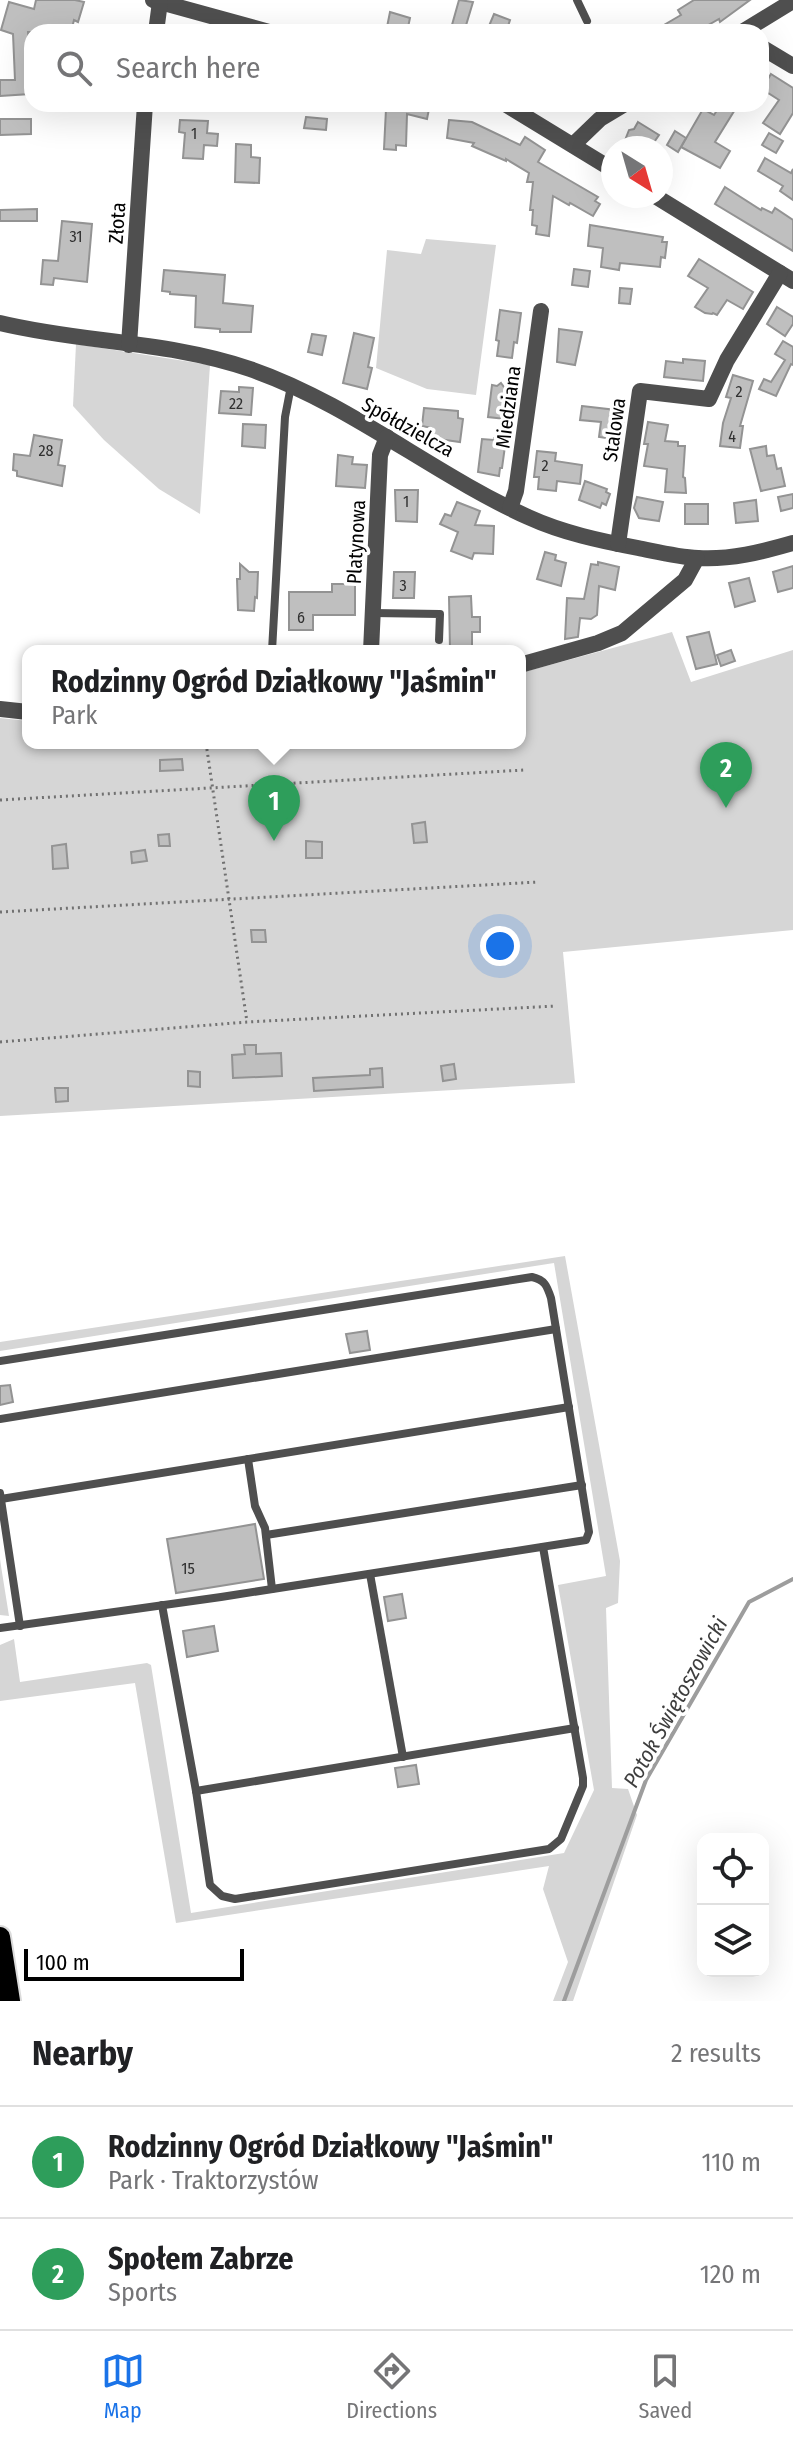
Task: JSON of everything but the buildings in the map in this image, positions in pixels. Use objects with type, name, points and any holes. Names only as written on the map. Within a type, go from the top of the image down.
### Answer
[{"type":"main road","points":[[0,1937],[10,2001]]},
{"type":"street","points":[[156,24],[157,1],[240,24]]},
{"type":"street","points":[[755,24],[793,1]]},
{"type":"street","points":[[769,52],[793,66]]},
{"type":"street","name":"Złota","points":[[129,345],[144,112]]},
{"type":"street","points":[[518,112],[601,162]]},
{"type":"street","points":[[573,145],[612,112]]},
{"type":"street","points":[[673,207],[787,277]]},
{"type":"street","name":"Stalowa","points":[[618,544],[640,391],[709,399],[727,360],[787,277]]},
{"type":"street","name":"Miedziana","points":[[510,508],[516,491],[541,311]]},
{"type":"street","name":"Spółdzielcza","points":[[0,323],[214,359],[251,369],[291,386],[387,437],[510,508],[559,529],[618,544],[697,558],[735,556],[793,543]]},
{"type":"street","name":"Platynowa","points":[[371,645],[380,455],[387,437]]},
{"type":"street","points":[[526,663],[622,633],[685,580],[697,558]]},
{"type":"street","points":[[0,709],[22,711]]},
{"type":"lane","points":[[577,0],[587,21]]},
{"type":"lane","points":[[272,645],[285,417],[291,386]]},
{"type":"lane","points":[[373,613],[440,614],[439,640]]},
{"type":"lane","points":[[0,1361],[532,1277],[541,1279],[547,1285],[556,1329],[589,1532],[586,1540],[0,1628]]},
{"type":"lane","points":[[0,1419],[556,1329]]},
{"type":"lane","points":[[20,1626],[0,1496],[569,1407]]},
{"type":"lane","points":[[248,1459],[255,1506],[266,1535],[272,1589]]},
{"type":"lane","points":[[266,1535],[582,1485]]},
{"type":"lane","points":[[162,1605],[210,1885],[222,1896],[235,1899],[533,1852],[549,1849],[561,1839],[583,1786],[543,1547]]},
{"type":"lane","points":[[370,1574],[403,1757]]},
{"type":"lane","points":[[196,1791],[575,1728]]},
{"type":"path","points":[[207,749],[247,1022]]},
{"type":"path","points":[[0,800],[524,770]]},
{"type":"path","points":[[0,912],[538,882]]},
{"type":"path","points":[[0,1042],[247,1022],[556,1006]]},
{"type":"shaded area","points":[[426,239],[496,245],[476,395],[427,389],[376,368],[387,250],[421,254]]},
{"type":"shaded area","points":[[76,344],[210,365],[200,514],[159,489],[104,440],[73,406]]},
{"type":"shaded area","points":[[672,632],[691,682],[793,650],[793,930],[563,952],[575,1083],[0,1116],[0,718],[22,720],[22,749],[526,749],[526,671]]},
{"type":"shaded area","points":[[565,1256],[620,1561],[618,1603],[606,1608],[612,1788],[628,1789],[637,1815],[573,2001],[553,2001],[568,1962],[543,1889],[549,1866],[176,1923],[135,1683],[0,1701],[0,1645],[14,1639],[20,1682],[147,1663],[151,1665],[191,1913],[564,1853],[594,1790],[558,1585],[606,1576],[554,1263],[0,1351],[0,1342]]},
{"type":"shaded area","points":[[0,1559],[1,1566],[9,1616],[0,1615]]},
{"type":"waterway","name":"Potok Świętoszowicki","points":[[564,2001],[646,1780],[749,1602],[793,1579]]},
{"type":"place","name":"Społem Zabrze","points":[[726,808]]},
{"type":"place","name":"Rodzinny Ogród Działkowy \"Jaśmin\"","points":[[274,841]]}]
